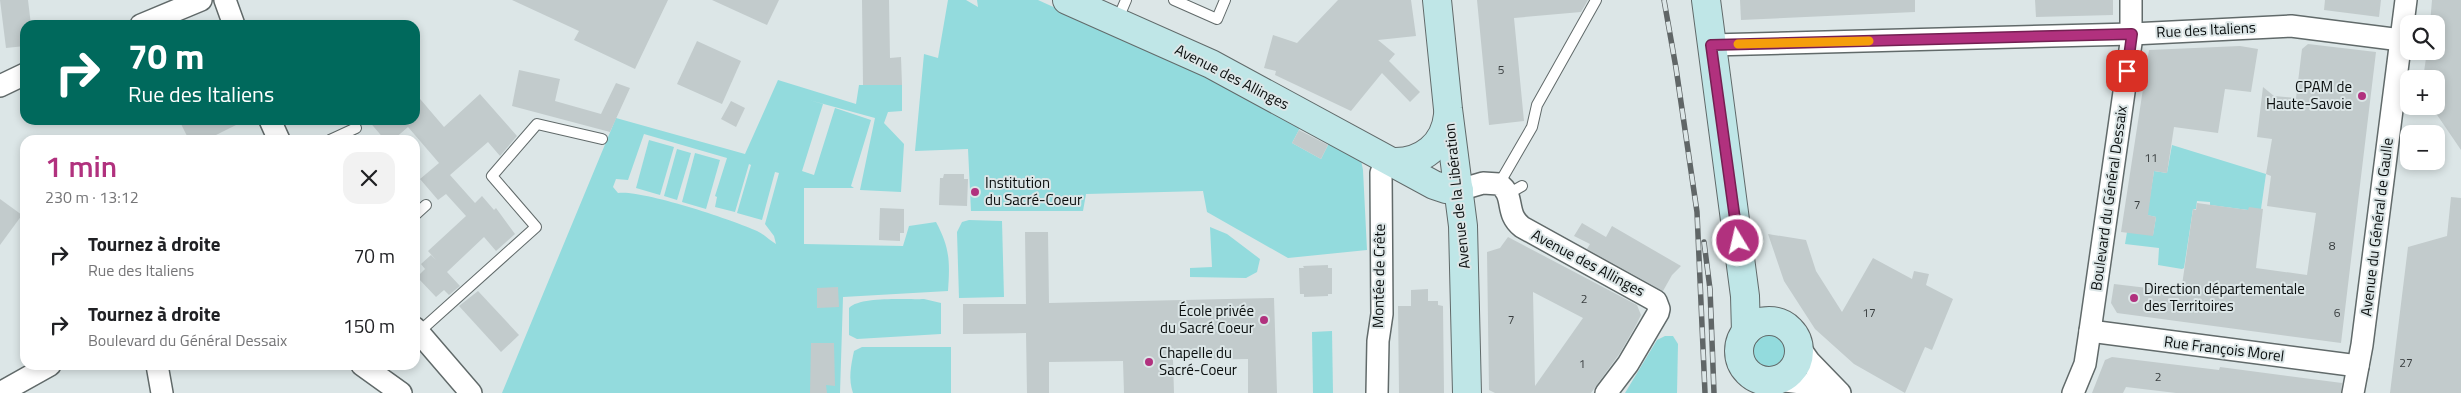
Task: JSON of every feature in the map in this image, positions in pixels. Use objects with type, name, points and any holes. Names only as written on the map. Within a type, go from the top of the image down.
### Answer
[{"type":"main road","name":"Avenue des Allinges","points":[[1066,0],[1122,11],[1211,64],[1440,188],[1459,190]]},
{"type":"main road","name":"Avenue de la Libération","points":[[1437,0],[1448,109],[1459,190],[1465,261],[1467,393]]},
{"type":"main road","points":[[1706,0],[1747,316],[1746,332],[1739,348],[1743,393]]},
{"type":"main road","points":[[1389,160],[1418,159],[1433,148],[1444,133],[1448,109]]},
{"type":"main road","points":[[1740,256],[1764,302],[1790,334],[1798,353],[1794,366],[1789,373],[1770,384],[1755,378],[1742,365]]},
{"type":"main road","points":[[1746,332],[1761,322],[1774,322],[1790,334]]},
{"type":"street","points":[[153,20],[200,0]]},
{"type":"street","points":[[224,0],[232,20]]},
{"type":"street","name":"Boulevard du Général Dessaix","points":[[2074,393],[2084,364],[2090,331],[2132,34],[2131,0]]},
{"type":"street","name":"Avenue du Général de Gaulle","points":[[2404,15],[2406,0]]},
{"type":"street","name":"Rue des Italiens","points":[[1711,45],[2132,34],[2296,26],[2400,40]]},
{"type":"street","name":"Avenue du Général de Gaulle","points":[[2353,393],[2400,48]]},
{"type":"street","points":[[0,86],[20,76]]},
{"type":"street","name":"Montée de Crête","points":[[1377,393],[1378,341],[1382,314],[1381,173],[1389,160]]},
{"type":"street","name":"Avenue des Allinges","points":[[1459,190],[1483,183],[1510,188],[1511,216],[1516,222],[1653,298],[1658,305],[1658,313],[1628,364],[1606,393]]},
{"type":"street","name":"Rue François Morel","points":[[2090,331],[2358,366]]},
{"type":"street","points":[[420,334],[471,393]]},
{"type":"street","points":[[1790,334],[1809,361],[1840,393]]},
{"type":"street","points":[[0,393],[41,370]]},
{"type":"street","points":[[158,370],[162,393]]},
{"type":"street","points":[[369,370],[400,393]]},
{"type":"street","points":[[1770,384],[1801,383],[1834,393]]},
{"type":"lane","points":[[1174,0],[1217,19],[1225,0]]},
{"type":"lane","points":[[1510,188],[1532,127],[1537,105],[1596,0]]},
{"type":"lane","points":[[420,327],[536,227],[492,176],[537,124],[602,139]]},
{"type":"lane","points":[[341,135],[356,128]]},
{"type":"lane","points":[[420,210],[426,204]]},
{"type":"shaded area","points":[[948,0],[966,0],[978,7],[977,0],[1038,0],[1219,82],[1301,126],[1292,143],[1321,159],[1330,141],[1361,160],[1367,250],[1288,258],[1207,212],[1203,191],[1086,194],[1083,211],[971,211],[968,149],[915,151],[924,54],[938,58]]},
{"type":"shaded area","points":[[778,80],[856,104],[859,85],[902,85],[902,111],[888,112],[884,123],[904,144],[901,192],[860,190],[875,118],[809,100],[823,104],[802,171],[814,175],[835,108],[871,120],[851,186],[854,188],[804,188],[804,244],[903,246],[909,226],[936,222],[948,255],[948,291],[843,297],[840,393],[502,393],[616,118],[745,154]],"holes":[[[644,134],[727,158],[715,196],[717,197],[715,207],[735,212],[749,164],[751,165],[737,213],[762,220],[775,172],[779,173],[765,224],[774,236],[776,244],[760,232],[729,220],[666,200],[629,193],[618,193],[613,187],[616,179],[628,180]]]},
{"type":"shaded area","points":[[649,140],[674,147],[660,195],[636,188]]},
{"type":"shaded area","points":[[2172,145],[2266,174],[2261,209],[2248,210],[2210,205],[2210,202],[2197,201],[2196,209],[2193,209],[2184,268],[2182,269],[2158,265],[2159,248],[2125,244],[2127,232],[2153,235],[2156,217],[2147,215],[2154,171],[2167,173]]},
{"type":"shaded area","points":[[677,149],[691,153],[677,200],[664,196]]},
{"type":"shaded area","points":[[695,153],[720,160],[706,209],[682,202]]},
{"type":"shaded area","points":[[969,220],[1002,221],[1004,297],[959,298],[957,232],[962,222]]},
{"type":"shaded area","points":[[1210,227],[1227,234],[1260,259],[1257,272],[1246,278],[1190,277],[1190,268],[1212,267]]},
{"type":"shaded area","points":[[884,299],[924,299],[941,303],[941,334],[857,339],[849,335],[849,308],[855,304]]},
{"type":"shaded area","points":[[1332,331],[1333,393],[1313,393],[1312,332]]},
{"type":"shaded area","points":[[1769,335],[1775,336],[1780,340],[1784,345],[1784,357],[1780,362],[1775,366],[1769,367],[1763,366],[1758,362],[1754,357],[1753,351],[1754,345],[1758,340],[1763,336]]},
{"type":"shaded area","points":[[1665,336],[1673,336],[1678,344],[1677,393],[1625,393],[1657,340]]},
{"type":"shaded area","points":[[862,347],[951,347],[951,393],[853,393],[850,377],[853,356],[854,351]]},
{"type":"building","points":[[0,0],[28,0],[30,20],[20,20],[20,47],[6,48]]},
{"type":"building","points":[[512,0],[668,0],[635,69],[574,40],[579,31]]},
{"type":"building","points":[[712,0],[779,0],[767,25]]},
{"type":"building","points":[[862,0],[889,0],[890,58],[901,57],[902,85],[863,85]]},
{"type":"building","points":[[1338,0],[1411,0],[1416,36],[1378,40],[1395,54],[1389,61],[1420,92],[1410,102],[1382,73],[1351,111],[1275,75],[1276,71],[1264,68],[1273,35],[1297,43]]},
{"type":"building","points":[[1477,0],[1588,0],[1581,12],[1514,18],[1524,121],[1489,125]]},
{"type":"building","points":[[1740,0],[1915,0],[1915,12],[1741,20]]},
{"type":"building","points":[[2035,0],[2113,0],[2113,15],[2036,17]]},
{"type":"building","points":[[2325,0],[2381,0],[2379,17],[2324,10]]},
{"type":"building","points":[[2432,0],[2461,0],[2461,150],[2437,115],[2445,115],[2445,70],[2424,70],[2426,60],[2445,60],[2445,15],[2431,15]]},
{"type":"building","points":[[697,41],[741,61],[722,104],[677,84]]},
{"type":"building","points":[[2308,44],[2376,52],[2341,343],[2117,313],[2111,303],[2114,284],[2181,292],[2193,209],[2196,210],[2197,203],[2248,210],[2249,207],[2263,209],[2256,268],[2307,275],[2316,213],[2267,206],[2271,176],[2266,174],[2272,139],[2257,137],[2263,87],[2274,96],[2296,98],[2302,49]]},
{"type":"building","points":[[2240,46],[2258,49],[2251,92],[2225,89],[2218,133],[2174,127],[2167,173],[2154,171],[2148,215],[2156,217],[2153,236],[2121,232],[2149,50]]},
{"type":"building","points":[[519,70],[560,79],[555,101],[601,114],[616,83],[630,88],[610,132],[512,106]]},
{"type":"building","points":[[480,94],[517,136],[500,156],[488,142],[450,175],[475,203],[482,196],[494,210],[496,208],[515,234],[496,251],[484,237],[447,272],[460,286],[449,295],[444,290],[436,297],[420,280],[420,274],[425,269],[421,264],[431,255],[436,260],[428,251],[466,216],[446,194],[438,200],[420,179],[439,163],[420,141],[420,135],[415,135],[408,127],[399,135],[381,135],[372,125],[420,125],[420,99],[444,127]]},
{"type":"building","points":[[731,101],[745,108],[736,127],[721,119]]},
{"type":"building","points":[[182,125],[236,125],[216,135],[186,135]]},
{"type":"building","points":[[1299,130],[1328,145],[1321,159],[1292,143]]},
{"type":"building","points":[[944,174],[964,174],[964,179],[968,179],[967,206],[939,205],[940,178],[943,178]]},
{"type":"building","points":[[2451,197],[2461,198],[2461,393],[2390,393],[2408,247],[2447,236]]},
{"type":"building","points":[[0,199],[20,214],[20,218],[0,245]]},
{"type":"building","points":[[880,208],[904,209],[904,233],[900,233],[900,241],[879,240]]},
{"type":"building","points":[[1582,223],[1606,237],[1612,226],[1681,266],[1672,275],[1663,291],[1587,249],[1590,244],[1574,236]]},
{"type":"building","points":[[1025,232],[1048,232],[1049,303],[1274,298],[1277,393],[1248,393],[1248,359],[1173,360],[1174,393],[1124,393],[1123,361],[1049,362],[1049,393],[1027,393],[1026,333],[963,334],[963,304],[1026,304]]},
{"type":"building","points":[[1768,234],[1806,240],[1816,271],[1842,312],[1873,258],[1912,279],[1914,271],[1929,274],[1926,285],[1953,299],[1932,350],[1925,347],[1905,393],[1854,364],[1815,329],[1784,281]]},
{"type":"building","points":[[1508,237],[1637,305],[1641,315],[1635,327],[1620,353],[1591,393],[1495,393],[1489,390],[1487,252],[1500,248]],"holes":[[[1533,292],[1583,318],[1535,386]]]},
{"type":"building","points":[[1328,265],[1328,268],[1332,268],[1332,294],[1328,294],[1328,296],[1304,297],[1304,294],[1300,294],[1299,268],[1304,268],[1303,266]]},
{"type":"building","points":[[838,287],[839,307],[817,308],[817,288]]},
{"type":"building","points":[[1428,289],[1428,301],[1438,301],[1438,305],[1443,306],[1444,393],[1399,393],[1398,306],[1411,306],[1411,290]]},
{"type":"building","points":[[478,291],[519,335],[501,352],[459,306]]},
{"type":"building","points":[[811,343],[834,343],[835,386],[826,385],[827,393],[810,393]]},
{"type":"building","points":[[2112,357],[2219,370],[2220,367],[2342,383],[2341,393],[2176,393],[2126,387],[2123,393],[2092,393],[2105,360]]},
{"type":"railway","points":[[1664,0],[1697,212],[1705,393]]},
{"type":"railway","points":[[1704,242],[1710,289],[1714,393]]},
{"type":"slow traffic","points":[[1738,44],[1869,41]]},
{"type":"place","name":"CPAM de Haute-Savoie","points":[[2362,96]]},
{"type":"place","name":"Institution du Sacré-Coeur","points":[[975,192]]},
{"type":"place","name":"Direction départementale des Territoires","points":[[2134,298]]},
{"type":"place","name":"École privée du Sacré Coeur","points":[[1264,320]]},
{"type":"place","name":"Chapelle du Sacré-Coeur","points":[[1149,362]]},
{"type":"route","points":[[1738,241],[1726,167],[1711,45],[2132,34],[2127,71]]}]
